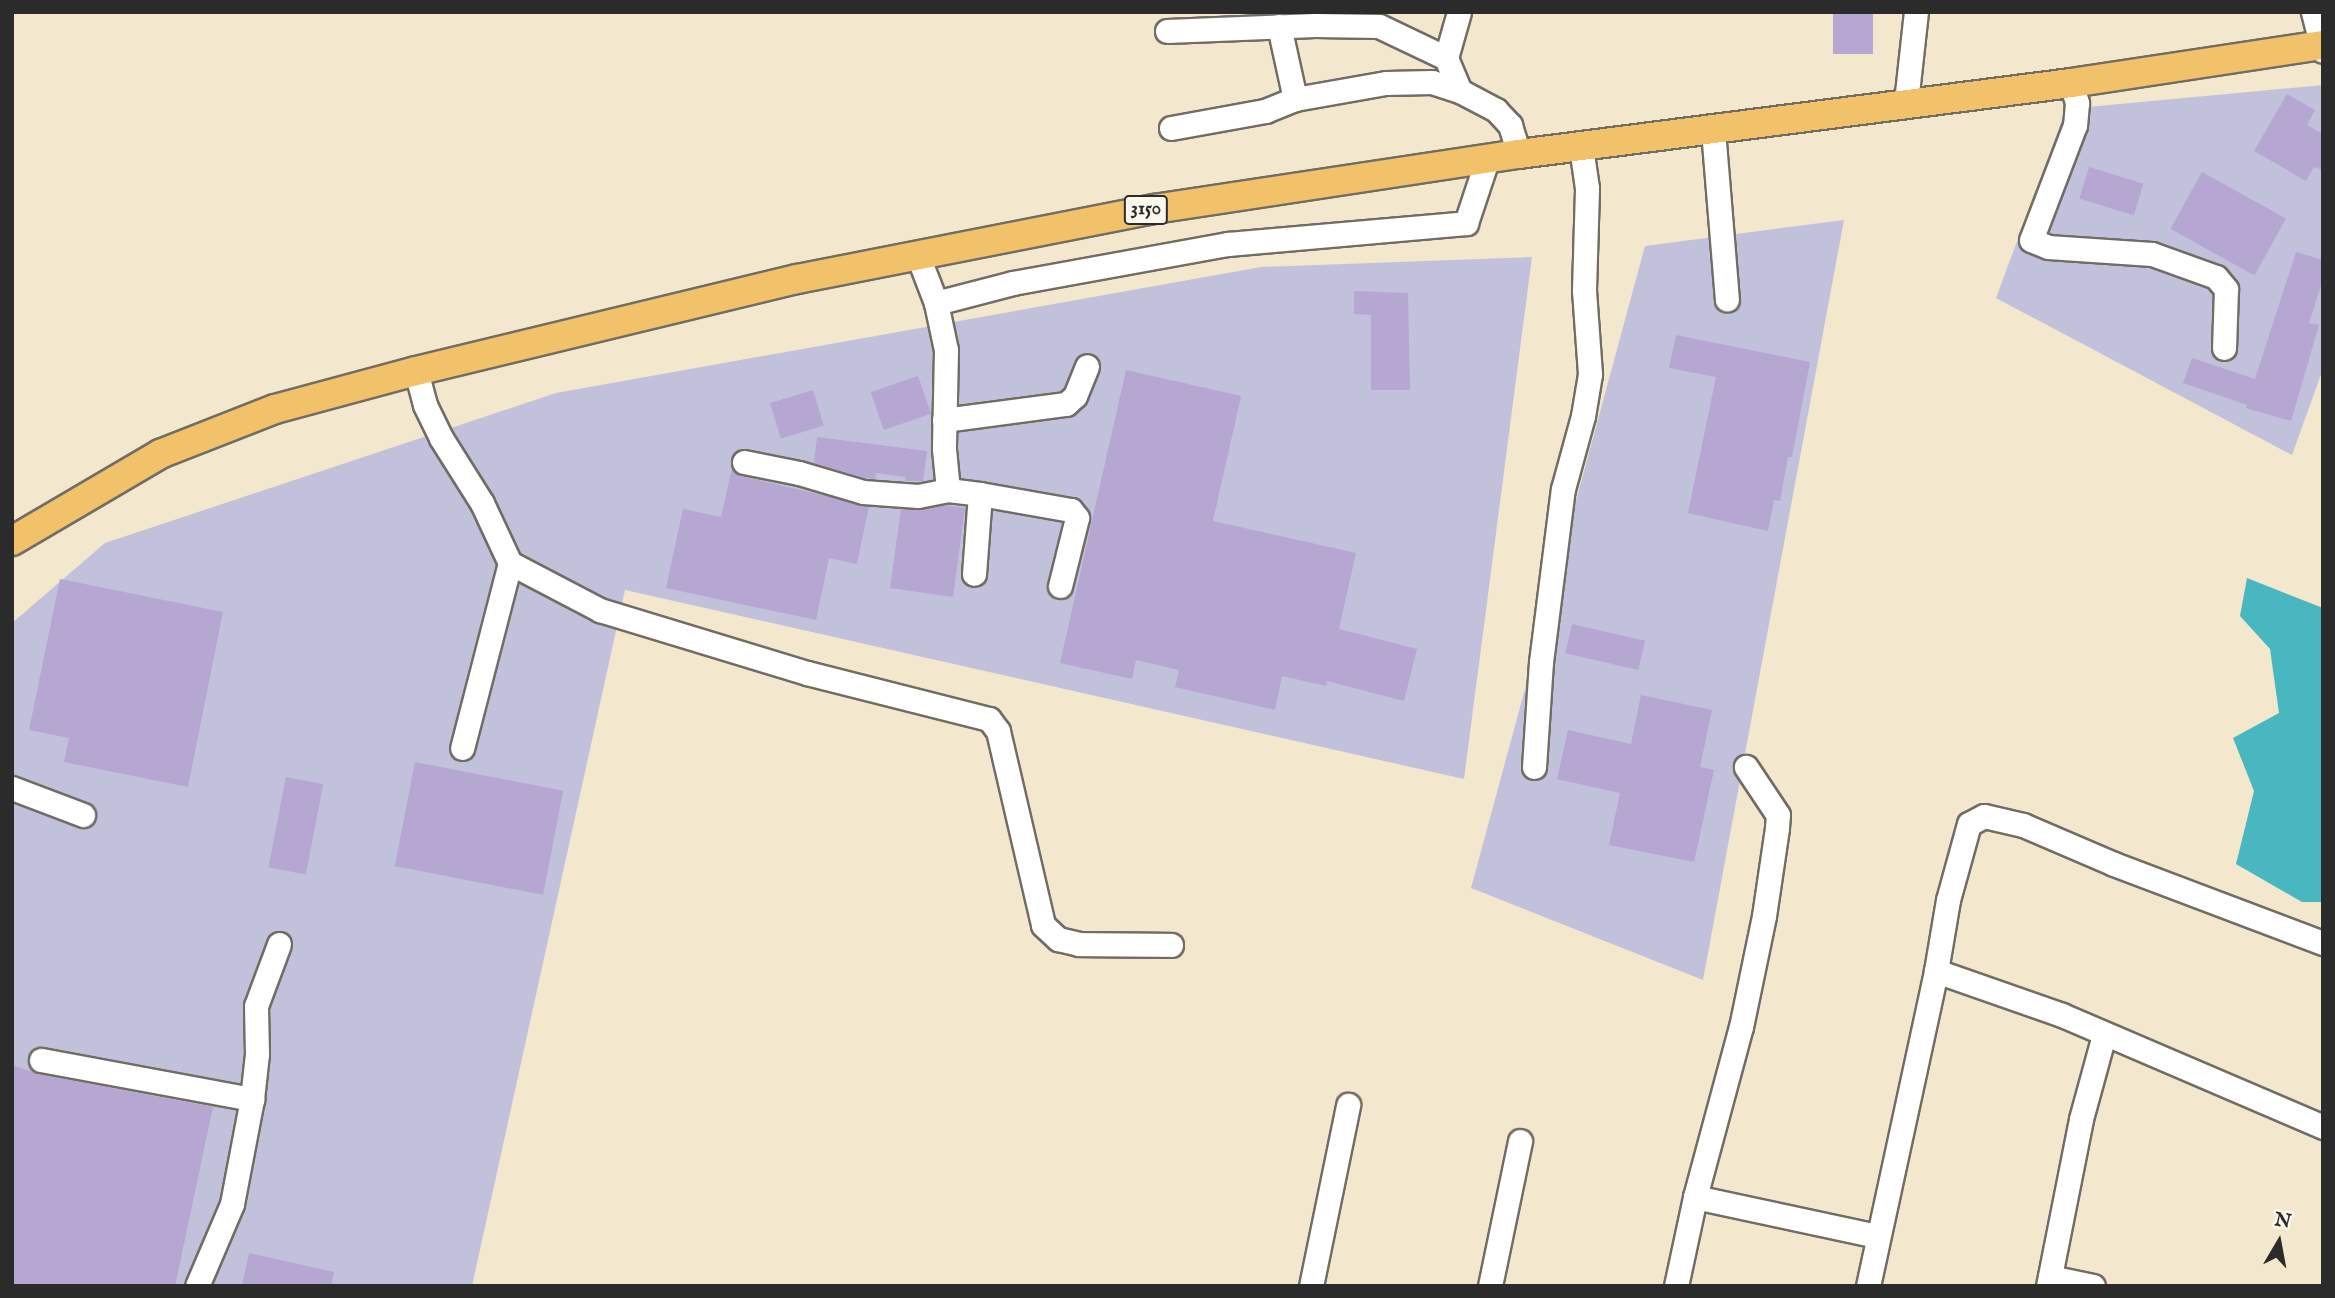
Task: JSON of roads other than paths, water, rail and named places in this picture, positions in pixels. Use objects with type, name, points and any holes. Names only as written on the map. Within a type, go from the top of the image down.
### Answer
[{"type":"main road","name":"3150","points":[[12,541],[160,454],[275,410],[416,370],[797,279],[1154,209],[1519,154],[1906,102],[2071,83],[2322,47]]},
{"type":"street","points":[[1459,12],[1446,58],[1460,91]]},
{"type":"street","points":[[1906,102],[1916,12]]},
{"type":"street","points":[[2313,12],[2322,47]]},
{"type":"street","points":[[1167,31],[1252,20],[1279,26],[1379,26],[1446,58]]},
{"type":"street","points":[[1279,26],[1295,99]]},
{"type":"street","points":[[1171,128],[1265,111],[1295,99],[1386,83],[1432,82],[1460,91],[1496,110],[1510,125],[1519,154]]},
{"type":"street","points":[[2071,83],[2077,103],[2075,125],[2031,240],[2049,247],[2152,254],[2216,277],[2226,289],[2224,348]]},
{"type":"street","points":[[1713,130],[1727,299]]},
{"type":"street","points":[[1534,767],[1541,662],[1563,489],[1583,416],[1590,374],[1584,290],[1587,188],[1581,146]]},
{"type":"street","points":[[936,303],[1013,283],[1228,244],[1465,223],[1487,160]]},
{"type":"street","points":[[918,256],[936,303],[946,350],[944,420],[948,490]]},
{"type":"street","points":[[944,420],[1066,404],[1075,396],[1087,366]]},
{"type":"street","points":[[416,370],[425,405],[441,438],[482,503],[510,563],[600,610],[807,673],[989,719],[998,731],[1044,925],[1058,939],[1079,944],[1171,945]]},
{"type":"street","points":[[744,462],[799,473],[863,492],[918,496],[948,490],[1071,510],[1077,518],[1060,586]]},
{"type":"street","points":[[974,574],[979,494]]},
{"type":"street","points":[[462,748],[510,563]]},
{"type":"street","points":[[1676,1286],[1695,1198],[1741,1027],[1764,916],[1777,828],[1778,815],[1746,768]]},
{"type":"street","points":[[12,788],[83,815]]},
{"type":"street","points":[[1868,1286],[1962,842],[1969,824],[1984,816],[2022,825],[2114,864],[2323,943]]},
{"type":"street","points":[[197,1286],[232,1204],[252,1099],[257,1054],[256,1006],[279,944]]},
{"type":"street","points":[[1936,971],[2020,999],[2323,1127]]},
{"type":"street","points":[[2092,1286],[2049,1281],[2081,1119],[2104,1035]]},
{"type":"street","points":[[41,1060],[252,1099]]},
{"type":"street","points":[[1311,1286],[1348,1105]]},
{"type":"street","points":[[1490,1286],[1520,1141]]},
{"type":"street","points":[[1695,1198],[1877,1236]]},
{"type":"water","points":[[2247,578],[2323,608],[2323,902],[2302,902],[2236,864],[2254,791],[2233,738],[2279,713],[2270,649],[2240,616]]}]
